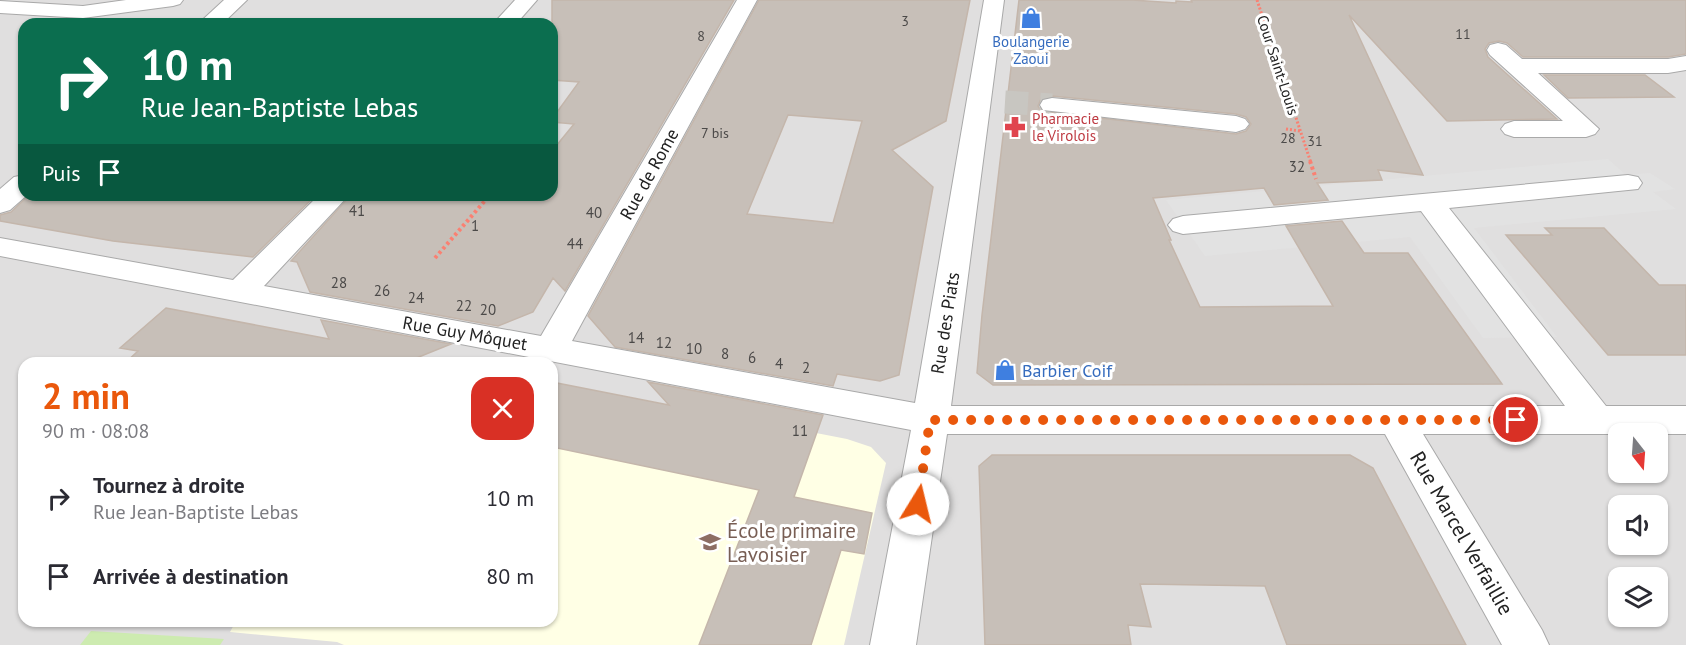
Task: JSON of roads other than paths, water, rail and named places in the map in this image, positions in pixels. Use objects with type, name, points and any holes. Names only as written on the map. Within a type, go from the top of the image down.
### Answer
[{"type":"street","points":[[0,7],[83,12],[173,0]]},
{"type":"street","points":[[216,18],[237,0]]},
{"type":"street","points":[[510,18],[527,0]]},
{"type":"street","name":"Rue de Rome","points":[[551,348],[747,0]]},
{"type":"street","name":"Rue des Piats","points":[[893,645],[930,420],[992,101],[994,0]]},
{"type":"street","points":[[1514,129],[1586,129],[1507,58],[1668,66],[1686,63]]},
{"type":"street","points":[[1052,105],[1236,124]]},
{"type":"street","points":[[1183,225],[1628,183]]},
{"type":"street","points":[[0,204],[18,188]]},
{"type":"street","points":[[241,291],[329,201]]},
{"type":"street","points":[[1429,202],[1596,420]]},
{"type":"street","name":"Rue Guy Môquet","points":[[0,247],[930,420],[1397,422],[1686,420]]},
{"type":"street","name":"Rue Marcel Verfaillie","points":[[1397,422],[1526,645]]},
{"type":"tunnel","points":[[1005,102],[1052,105]]},
{"type":"place","name":"Boulangerie Zaoui","points":[[1031,18]]},
{"type":"place","name":"Pharmacie le Virolois","points":[[1015,127]]},
{"type":"place","name":"Barbier Coif","points":[[1005,370]]},
{"type":"place","name":"École primaire Lavoisier","points":[[710,542]]}]
